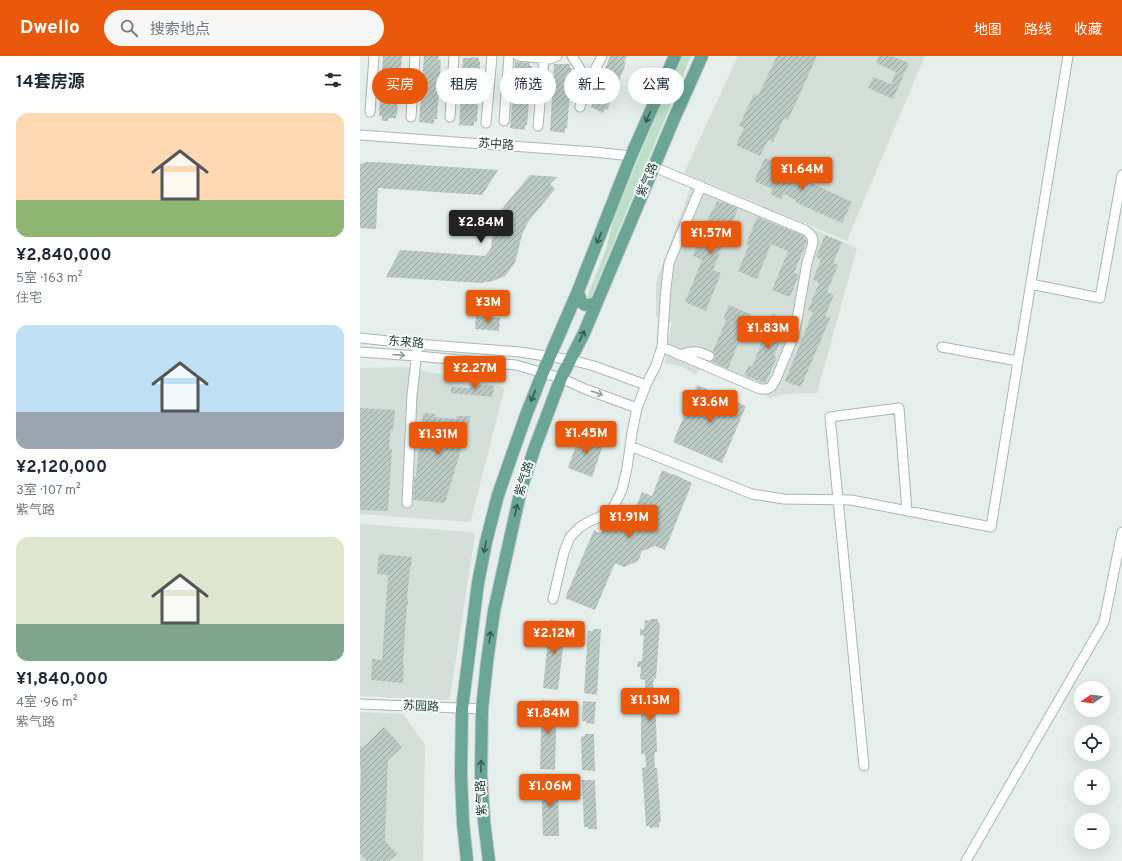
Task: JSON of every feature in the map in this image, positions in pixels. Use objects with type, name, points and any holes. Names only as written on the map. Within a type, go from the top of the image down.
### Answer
[{"type":"main road","name":"紫气路","points":[[467,861],[463,823],[461,775],[462,709],[478,583],[486,542],[498,495],[543,372],[578,291],[631,156],[675,56]]},
{"type":"main road","name":"紫气路","points":[[489,861],[484,820],[481,774],[482,709],[494,611],[521,489],[561,378],[584,333],[702,56]]},
{"type":"main road","points":[[578,291],[580,301],[584,305],[589,306],[597,302]]},
{"type":"main road","points":[[517,440],[527,437],[533,440],[535,447]]},
{"type":"street","points":[[370,112],[374,56]]},
{"type":"street","points":[[411,117],[415,56]]},
{"type":"street","points":[[450,117],[454,56]]},
{"type":"street","points":[[486,122],[492,56]]},
{"type":"street","points":[[504,121],[509,56]]},
{"type":"street","points":[[518,56],[544,58],[557,56]]},
{"type":"street","points":[[572,56],[579,68]]},
{"type":"street","points":[[595,68],[602,56]]},
{"type":"street","points":[[630,446],[752,494],[784,498],[851,500],[991,527],[1068,56]]},
{"type":"street","points":[[538,126],[544,58]]},
{"type":"street","name":"苏中路","points":[[360,135],[631,156]]},
{"type":"street","points":[[654,167],[805,230],[812,237],[813,242],[807,263],[794,335],[776,379],[771,387],[760,389],[662,347]]},
{"type":"street","points":[[1031,284],[1100,298],[1122,174]]},
{"type":"street","points":[[553,599],[564,552],[570,537],[578,528],[608,513],[615,504],[622,490],[637,408],[656,365],[662,347],[669,263],[701,186]]},
{"type":"street","name":"东来路","points":[[360,338],[520,352],[570,360],[594,366],[646,385]]},
{"type":"street","points":[[407,503],[412,395],[417,344]]},
{"type":"street","points":[[942,347],[1018,361]]},
{"type":"street","points":[[679,355],[692,351],[699,351],[709,356]]},
{"type":"street","name":"东来路","points":[[360,352],[516,365],[561,378],[585,389],[637,408]]},
{"type":"street","points":[[864,766],[830,417],[899,408],[907,511]]},
{"type":"street","points":[[966,861],[1104,622],[1122,532]]},
{"type":"street","name":"苏园路","points":[[360,704],[482,709]]},
{"type":"shaded area","points":[[738,56],[925,56],[847,241],[684,173]]},
{"type":"shaded area","points":[[693,178],[857,248],[817,393],[784,394],[769,398],[761,392],[699,369],[696,375],[680,366],[665,363],[672,323],[656,317],[656,282]]},
{"type":"shaded area","points":[[406,367],[502,387],[504,390],[471,520],[469,522],[360,514],[360,368]]},
{"type":"shaded area","points":[[360,524],[472,532],[475,535],[450,697],[447,700],[360,696]]},
{"type":"shaded area","points":[[360,712],[403,714],[425,745],[423,861],[360,861]]},
{"type":"green space","points":[[681,56],[691,56],[684,73],[684,68],[676,68]]},
{"type":"green space","points":[[661,104],[671,104],[589,302],[586,300],[606,249],[614,217]]},
{"type":"building","points":[[383,56],[402,56],[401,68],[382,68]]},
{"type":"building","points":[[424,56],[439,56],[438,60],[441,60],[440,68],[436,68],[436,104],[438,104],[437,119],[434,119],[434,124],[419,122],[420,104],[428,104],[428,68],[423,68]]},
{"type":"building","points":[[610,56],[627,56],[620,78],[620,68],[606,68]]},
{"type":"building","points":[[777,56],[817,56],[788,120],[784,118],[773,142],[768,140],[760,156],[736,145],[744,128],[739,126],[754,94],[758,96]]},
{"type":"building","points":[[879,56],[891,56],[909,63],[893,99],[868,88],[873,77],[891,84],[896,72],[876,63]]},
{"type":"building","points":[[463,58],[479,58],[480,68],[462,68]]},
{"type":"building","points":[[515,62],[530,63],[530,66],[532,66],[532,68],[515,68]]},
{"type":"building","points":[[554,64],[570,64],[570,68],[564,68],[564,104],[569,104],[567,128],[565,128],[565,133],[550,131],[552,104],[556,104],[556,68],[554,68]]},
{"type":"building","points":[[380,104],[398,104],[396,118],[388,118],[388,121],[382,121],[382,116],[379,116]]},
{"type":"building","points":[[460,104],[478,104],[477,122],[474,121],[474,126],[459,125]]},
{"type":"building","points":[[512,104],[529,104],[527,125],[525,125],[525,130],[510,128]]},
{"type":"building","points":[[592,104],[610,104],[607,110],[605,109],[603,113],[591,107]]},
{"type":"building","points":[[765,158],[806,178],[805,180],[852,202],[842,223],[795,202],[796,200],[784,194],[781,199],[770,194],[773,189],[754,181]]},
{"type":"building","points":[[367,162],[498,170],[482,195],[378,188],[376,229],[360,228],[360,164]]},
{"type":"building","points":[[530,175],[557,177],[550,184],[555,189],[528,222],[522,235],[515,263],[505,276],[493,281],[480,283],[386,277],[400,250],[486,255],[491,248],[494,227],[500,212]]},
{"type":"building","points":[[717,201],[738,208],[713,270],[721,273],[706,311],[685,302],[702,260],[693,256]]},
{"type":"building","points":[[757,217],[802,235],[807,241],[794,273],[799,275],[790,297],[772,290],[788,251],[771,244],[757,279],[738,271],[749,245],[746,244]]},
{"type":"building","points":[[825,235],[842,242],[833,263],[838,265],[827,292],[834,295],[825,316],[830,318],[801,387],[785,381],[813,312],[808,310],[819,283],[813,280],[821,259],[816,257]]},
{"type":"building","points":[[729,305],[750,314],[728,369],[711,361],[715,358],[713,351],[726,320],[723,319]]},
{"type":"building","points":[[773,314],[789,321],[774,356],[777,357],[766,382],[764,383],[744,375],[749,365],[752,367]]},
{"type":"building","points":[[476,316],[500,318],[499,331],[475,329]]},
{"type":"building","points":[[470,384],[494,386],[493,397],[451,393],[451,387],[469,388]]},
{"type":"building","points":[[697,385],[746,406],[722,463],[673,442]]},
{"type":"building","points":[[360,408],[395,410],[393,431],[391,430],[389,449],[392,449],[388,511],[360,510]]},
{"type":"building","points":[[423,413],[435,414],[435,417],[456,419],[456,416],[471,416],[445,503],[413,500],[420,422],[422,422]]},
{"type":"building","points":[[580,434],[604,442],[592,477],[568,468]]},
{"type":"building","points":[[662,470],[692,483],[665,550],[655,546],[642,551],[638,561],[624,567],[615,563],[595,610],[565,598],[594,530],[598,533],[618,525],[620,520],[633,514],[642,492],[652,496]]},
{"type":"building","points":[[379,554],[412,557],[407,599],[408,605],[403,663],[403,683],[371,680],[372,659],[382,660],[388,575],[377,574]]},
{"type":"building","points":[[650,619],[658,619],[658,623],[660,623],[656,679],[654,678],[653,685],[655,695],[657,752],[655,752],[654,755],[655,768],[657,768],[661,822],[659,822],[659,827],[650,828],[650,826],[646,826],[642,768],[646,767],[645,754],[641,754],[641,708],[637,708],[637,703],[641,703],[641,693],[645,693],[645,680],[640,679],[641,667],[637,667],[638,661],[642,661],[644,636],[640,635],[640,629],[644,630],[645,620],[650,621]]},
{"type":"building","points":[[550,620],[566,622],[558,690],[543,688]]},
{"type":"building","points":[[593,629],[601,629],[597,695],[584,693],[588,631],[593,631]]},
{"type":"building","points":[[542,700],[557,701],[555,770],[540,769]]},
{"type":"building","points":[[583,701],[596,702],[594,724],[582,721]]},
{"type":"building","points":[[384,727],[402,747],[388,760],[385,841],[397,854],[389,861],[367,861],[360,853],[360,746],[364,747]]},
{"type":"building","points":[[585,734],[594,734],[595,771],[582,770],[581,737],[585,736]]},
{"type":"building","points":[[582,780],[595,780],[597,829],[588,829],[588,827],[584,827]]},
{"type":"building","points":[[541,781],[558,781],[559,836],[543,836]]}]
